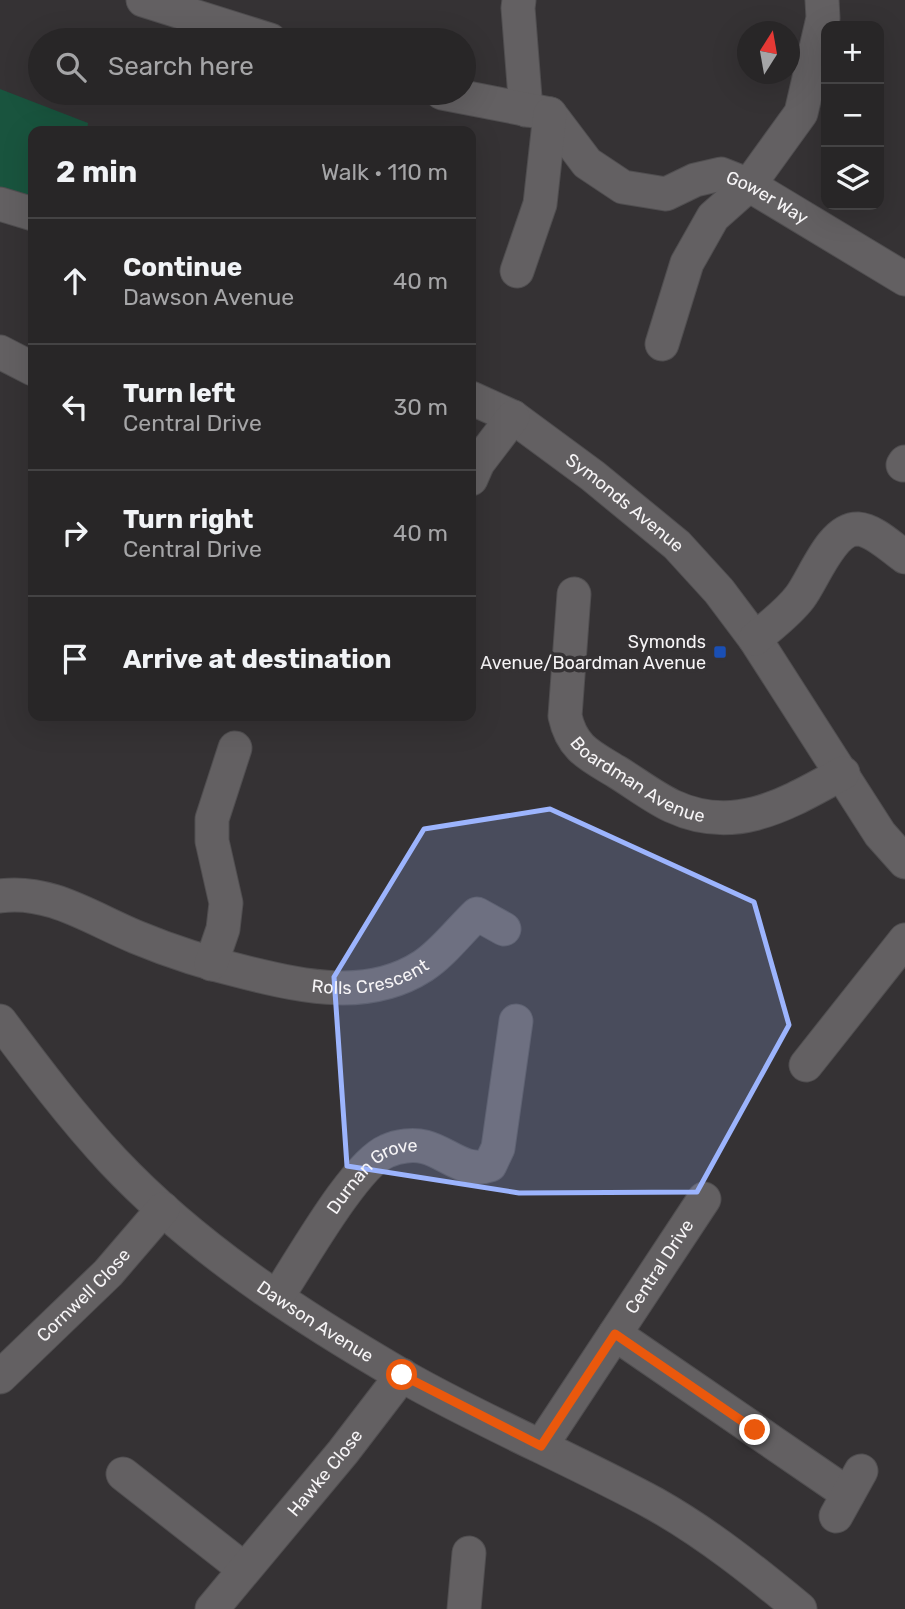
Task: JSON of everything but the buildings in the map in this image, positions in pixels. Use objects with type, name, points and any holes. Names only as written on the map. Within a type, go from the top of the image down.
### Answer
[{"type":"street","points":[[143,0],[232,28]]},
{"type":"street","points":[[517,271],[540,204],[538,112],[518,8],[519,0]]},
{"type":"street","points":[[662,344],[687,263],[713,217],[748,185],[801,113],[823,18],[822,0]]},
{"type":"street","points":[[476,100],[538,112]]},
{"type":"street","name":"Gower Way","points":[[538,112],[587,163],[623,187],[666,194],[695,180],[721,174],[748,185],[905,279]]},
{"type":"street","points":[[0,204],[28,212]]},
{"type":"street","points":[[0,352],[28,366]]},
{"type":"street","name":"Symonds Avenue","points":[[476,400],[513,417],[593,476],[677,545],[719,591],[755,639],[880,834],[905,862]]},
{"type":"street","points":[[476,468],[513,417]]},
{"type":"street","points":[[755,639],[800,597],[835,539],[846,531],[868,531],[905,557]]},
{"type":"street","name":"Boardman Avenue","points":[[573,594],[565,716],[575,743],[588,754],[672,806],[700,815],[723,818],[748,816],[772,809],[843,773]]},
{"type":"street","points":[[211,964],[223,929],[226,903],[212,841],[212,819],[235,747]]},
{"type":"street","name":"Rolls Crescent","points":[[0,896],[13,894],[41,897],[69,906],[136,938],[211,964],[304,986],[351,989],[389,982],[424,965],[477,914],[504,929]]},
{"type":"street","points":[[806,1065],[905,940]]},
{"type":"street","name":"Dawson Avenue","points":[[0,1021],[60,1101],[114,1163],[209,1250],[277,1297],[402,1375],[656,1505],[727,1549],[800,1609]]},
{"type":"street","name":"Durnan Grove","points":[[277,1297],[354,1180],[386,1151],[405,1146],[425,1147],[458,1163],[478,1169],[490,1165],[498,1148],[516,1021]]},
{"type":"street","name":"Central Drive","points":[[541,1446],[704,1199]]},
{"type":"street","name":"Cornwell Close","points":[[0,1377],[108,1273],[163,1209]]},
{"type":"street","name":"Central Drive","points":[[615,1334],[848,1494]]},
{"type":"street","name":"Hawke Close","points":[[212,1609],[402,1375]]},
{"type":"street","points":[[123,1474],[244,1569]]},
{"type":"street","points":[[464,1609],[469,1553]]},
{"type":"highlighted area","points":[[550,809],[754,902],[789,1025],[697,1192],[519,1193],[347,1166],[334,977],[424,829]]},
{"type":"green space","points":[[0,89],[28,100],[28,105],[41,105],[88,123],[88,126],[28,126],[28,195],[0,188]]},
{"type":"place","name":"Symonds Avenue/Boardman Avenue","points":[[720,652]]},
{"type":"route","points":[[402,1375],[541,1446],[615,1334],[755,1430]]}]
